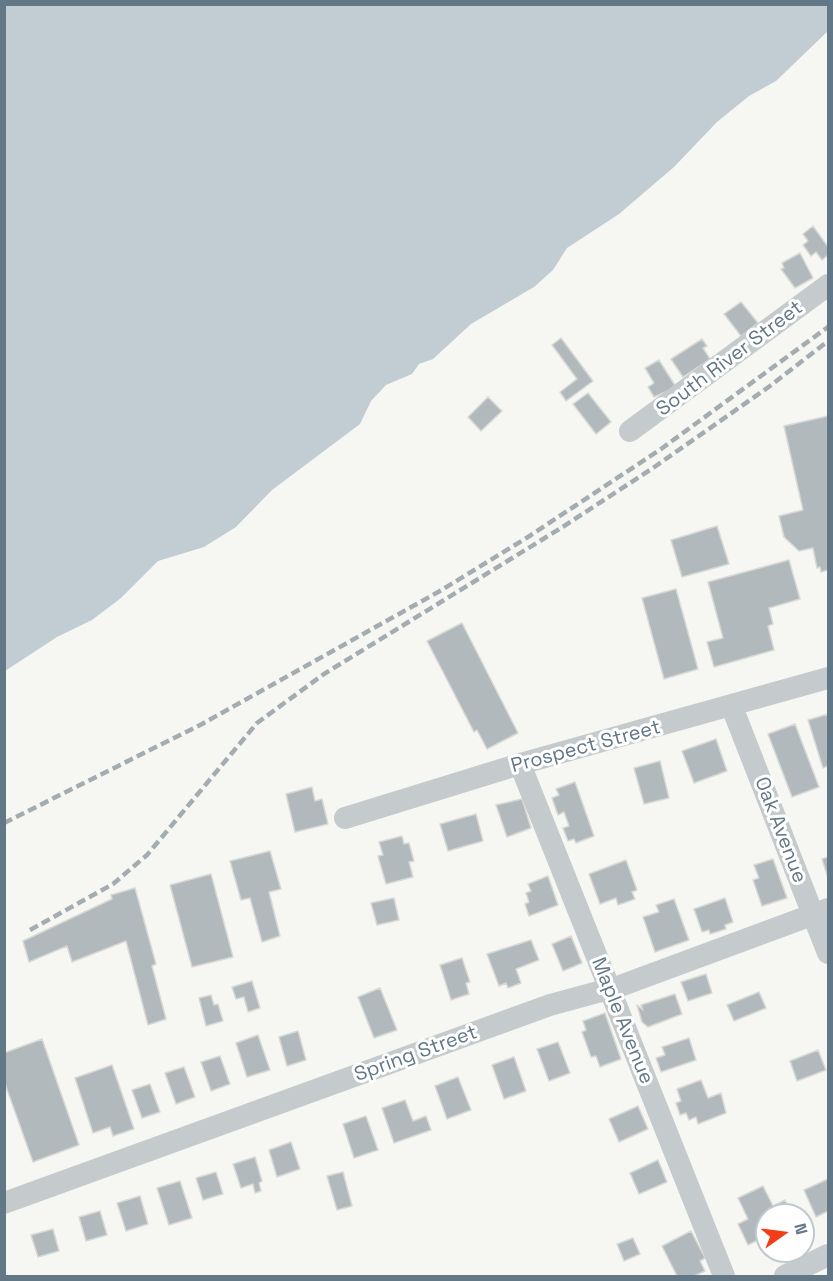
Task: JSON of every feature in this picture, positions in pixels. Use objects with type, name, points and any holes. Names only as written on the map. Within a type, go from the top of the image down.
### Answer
[{"type":"street","name":"South River Street","points":[[630,431],[828,285]]},
{"type":"street","name":"Prospect Street","points":[[345,818],[520,764],[732,707],[828,678]]},
{"type":"street","name":"Oak Avenue","points":[[732,707],[821,912],[828,953]]},
{"type":"street","name":"Maple Avenue","points":[[520,764],[724,1276]]},
{"type":"street","name":"Spring Street","points":[[4,1203],[550,1005],[609,988],[821,912]]},
{"type":"street","points":[[785,1276],[828,1255]]},
{"type":"shaded area","points":[[5,4],[828,4],[828,31],[776,81],[749,96],[717,122],[674,167],[619,214],[567,248],[553,270],[534,287],[471,324],[433,359],[419,364],[412,374],[386,385],[371,401],[360,424],[272,490],[236,527],[204,547],[158,561],[121,598],[92,620],[57,637],[5,671]]},
{"type":"building","points":[[813,226],[828,247],[828,255],[822,260],[816,252],[811,256],[803,245],[808,241],[803,234]]},
{"type":"building","points":[[800,253],[813,278],[795,288],[781,269],[784,268],[782,263]]},
{"type":"building","points":[[741,302],[758,323],[741,336],[724,314]]},
{"type":"building","points":[[561,338],[593,381],[566,401],[560,392],[577,379],[552,345]]},
{"type":"building","points":[[702,339],[707,346],[703,348],[710,359],[683,377],[671,359]]},
{"type":"building","points":[[659,360],[676,387],[654,397],[648,387],[654,383],[645,368]]},
{"type":"building","points":[[588,393],[611,422],[596,434],[573,404]]},
{"type":"building","points":[[488,397],[502,411],[481,431],[468,417]]},
{"type":"building","points":[[828,416],[828,570],[821,572],[820,567],[817,568],[813,548],[799,551],[784,537],[779,516],[803,510],[784,426]]},
{"type":"building","points":[[717,526],[729,564],[682,577],[671,540]]},
{"type":"building","points":[[789,560],[800,599],[769,608],[773,624],[768,626],[774,650],[714,667],[707,642],[723,638],[708,582]]},
{"type":"building","points":[[676,589],[698,669],[664,679],[642,598]]},
{"type":"building","points":[[462,623],[518,733],[487,749],[477,730],[474,732],[427,641]]},
{"type":"building","points":[[828,714],[828,766],[823,768],[808,720]]},
{"type":"building","points":[[795,724],[819,787],[792,797],[768,734]]},
{"type":"building","points":[[716,739],[727,771],[694,783],[682,751]]},
{"type":"building","points":[[660,761],[669,798],[644,804],[634,768]]},
{"type":"building","points":[[575,782],[594,836],[576,843],[574,839],[568,841],[563,828],[569,826],[564,812],[558,815],[552,798],[559,795],[556,789]]},
{"type":"building","points":[[312,787],[315,801],[322,799],[328,824],[295,832],[286,794]]},
{"type":"building","points":[[522,799],[531,828],[507,837],[496,805]]},
{"type":"building","points":[[476,814],[483,841],[448,851],[440,824]]},
{"type":"building","points":[[402,836],[404,844],[409,843],[414,861],[409,862],[413,877],[386,884],[378,856],[383,855],[379,842]]},
{"type":"building","points":[[270,851],[281,889],[269,892],[280,936],[262,942],[250,898],[241,900],[230,861]]},
{"type":"building","points":[[828,857],[828,878],[822,859]]},
{"type":"building","points":[[773,859],[787,898],[762,906],[753,880],[759,878],[754,865]]},
{"type":"building","points":[[626,860],[637,890],[632,892],[635,899],[618,905],[616,898],[600,904],[589,874]]},
{"type":"building","points":[[211,874],[233,957],[192,967],[170,885]]},
{"type":"building","points":[[548,876],[558,905],[529,916],[525,904],[529,902],[526,893],[531,891],[528,884]]},
{"type":"building","points":[[135,888],[156,964],[152,966],[166,1019],[148,1025],[126,941],[72,962],[67,946],[29,962],[23,941],[112,899],[111,895]]},
{"type":"building","points":[[394,898],[399,920],[377,925],[371,903]]},
{"type":"building","points":[[725,898],[733,922],[725,925],[726,929],[710,934],[709,930],[702,932],[694,909]]},
{"type":"building","points":[[674,899],[689,940],[655,952],[643,917],[659,912],[656,905]]},
{"type":"building","points":[[571,936],[582,963],[563,971],[552,944]]},
{"type":"building","points":[[531,940],[539,960],[516,969],[521,983],[508,988],[506,983],[499,986],[487,954]]},
{"type":"building","points":[[462,958],[470,982],[466,983],[469,994],[451,1000],[440,965]]},
{"type":"building","points":[[706,974],[712,993],[688,1001],[681,982]]},
{"type":"building","points":[[252,981],[260,1008],[248,1012],[244,997],[236,999],[232,987]]},
{"type":"building","points":[[380,988],[397,1030],[374,1038],[358,997]]},
{"type":"building","points":[[759,992],[766,1008],[734,1021],[727,1005]]},
{"type":"building","points":[[675,994],[682,1014],[648,1027],[642,1022],[637,1005],[643,1010],[641,1005]]},
{"type":"building","points":[[211,995],[214,1005],[218,1004],[223,1021],[206,1026],[199,998]]},
{"type":"building","points":[[605,1013],[621,1059],[600,1067],[596,1056],[591,1057],[582,1032],[586,1030],[583,1021]]},
{"type":"building","points":[[298,1031],[306,1060],[287,1066],[279,1037]]},
{"type":"building","points":[[258,1035],[270,1070],[247,1077],[236,1043]]},
{"type":"building","points":[[689,1038],[696,1060],[661,1072],[656,1058],[665,1055],[662,1047]]},
{"type":"building","points":[[42,1039],[79,1145],[33,1162],[4,1081],[4,1053]]},
{"type":"building","points":[[558,1042],[570,1073],[549,1081],[537,1049]]},
{"type":"building","points":[[818,1050],[826,1070],[797,1081],[790,1061]]},
{"type":"building","points":[[220,1056],[230,1084],[211,1091],[201,1062]]},
{"type":"building","points":[[514,1057],[526,1091],[504,1099],[492,1065]]},
{"type":"building","points":[[112,1065],[134,1129],[113,1136],[110,1127],[93,1133],[75,1078]]},
{"type":"building","points":[[184,1067],[195,1097],[176,1104],[165,1073]]},
{"type":"building","points":[[458,1077],[471,1110],[447,1119],[435,1086]]},
{"type":"building","points":[[701,1080],[708,1098],[721,1093],[726,1113],[698,1124],[696,1117],[689,1120],[686,1113],[680,1115],[676,1103],[681,1101],[677,1089]]},
{"type":"building","points":[[150,1084],[160,1112],[142,1118],[132,1090]]},
{"type":"building","points":[[405,1100],[413,1121],[426,1116],[431,1130],[394,1143],[382,1108]]},
{"type":"building","points":[[638,1106],[648,1129],[619,1142],[609,1119]]},
{"type":"building","points":[[366,1116],[378,1150],[354,1158],[343,1124]]},
{"type":"building","points":[[291,1142],[300,1169],[277,1177],[269,1150]]},
{"type":"building","points":[[255,1157],[262,1181],[259,1183],[261,1191],[255,1193],[253,1184],[241,1188],[233,1164]]},
{"type":"building","points":[[658,1160],[667,1182],[639,1194],[630,1173]]},
{"type":"building","points":[[216,1172],[223,1194],[203,1200],[196,1178]]},
{"type":"building","points":[[343,1172],[352,1206],[337,1210],[327,1176]]},
{"type":"building","points":[[828,1179],[828,1211],[816,1217],[815,1203],[810,1203],[804,1190]]},
{"type":"building","points":[[180,1181],[192,1218],[169,1225],[157,1188]]},
{"type":"building","points":[[763,1186],[772,1203],[755,1203],[755,1242],[748,1245],[738,1224],[748,1219],[738,1198]]},
{"type":"building","points":[[140,1196],[148,1224],[126,1231],[117,1203]]},
{"type":"building","points":[[100,1211],[107,1235],[86,1241],[79,1217]]},
{"type":"building","points":[[53,1229],[59,1251],[38,1257],[31,1235]]},
{"type":"building","points":[[691,1231],[705,1258],[700,1261],[705,1271],[694,1276],[677,1276],[662,1246]]},
{"type":"building","points":[[633,1238],[640,1254],[624,1261],[617,1244]]},
{"type":"railway","points":[[4,823],[202,724],[440,591],[528,537],[661,449],[828,327]]},
{"type":"railway","points":[[30,930],[113,884],[147,855],[257,723],[324,674],[561,528],[653,468],[770,386],[828,341]]}]
